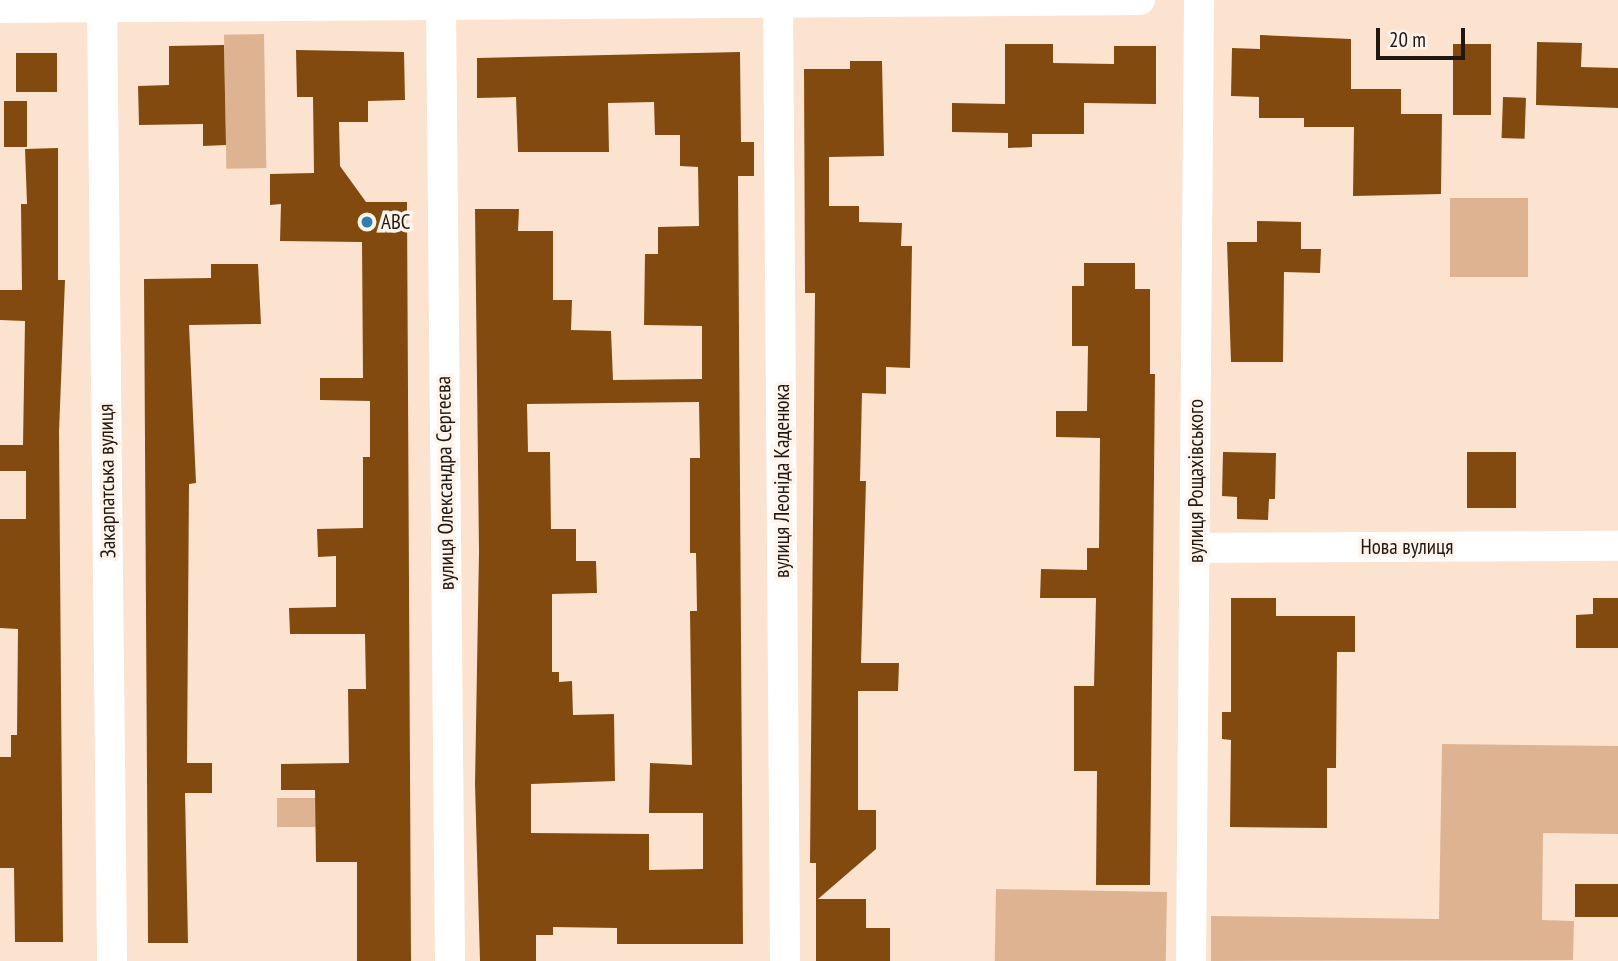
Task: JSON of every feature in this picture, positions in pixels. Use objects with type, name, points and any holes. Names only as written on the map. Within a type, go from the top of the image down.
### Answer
[{"type":"street","points":[[0,8],[102,4],[441,6],[1140,0]]},
{"type":"street","name":"вулиця Рощахівського","points":[[1191,961],[1199,0]]},
{"type":"street","name":"вулиця Леоніда Каденюка","points":[[778,2],[785,961]]},
{"type":"street","name":"Закарпатська вулиця","points":[[102,4],[112,961]]},
{"type":"street","name":"вулиця Олександра Сергеєва","points":[[441,6],[450,961]]},
{"type":"street","name":"Нова вулиця","points":[[1196,548],[1618,546]]},
{"type":"shaded area","points":[[264,34],[266,168],[226,169],[224,35]]},
{"type":"shaded area","points":[[1450,198],[1528,198],[1528,277],[1450,277]]},
{"type":"shaded area","points":[[1442,744],[1618,746],[1618,834],[1543,833],[1542,920],[1574,921],[1573,960],[1211,961],[1211,916],[1439,919]]},
{"type":"shaded area","points":[[277,798],[341,798],[341,827],[277,827]]},
{"type":"shaded area","points":[[996,889],[1167,892],[1166,961],[995,961]]},
{"type":"building","points":[[1260,35],[1351,39],[1351,89],[1401,89],[1401,114],[1442,114],[1441,194],[1353,196],[1354,127],[1304,127],[1304,118],[1259,118],[1259,97],[1231,96],[1232,48],[1260,49]]},
{"type":"building","points":[[1537,42],[1582,43],[1581,67],[1618,68],[1618,108],[1536,105]]},
{"type":"building","points":[[1005,44],[1053,44],[1053,63],[1114,64],[1114,46],[1156,46],[1156,104],[1084,103],[1084,134],[1032,134],[1032,147],[1008,148],[1008,133],[952,132],[952,103],[1005,104]]},
{"type":"building","points":[[1453,44],[1491,44],[1491,115],[1453,115]]},
{"type":"building","points":[[224,45],[226,145],[203,146],[203,124],[139,125],[138,86],[169,85],[169,46]]},
{"type":"building","points":[[296,50],[404,52],[405,100],[368,101],[368,122],[339,122],[340,166],[366,202],[407,202],[411,961],[357,961],[357,862],[316,862],[315,790],[281,790],[281,764],[349,763],[348,689],[366,689],[365,634],[290,634],[289,608],[336,607],[336,556],[318,557],[317,529],[363,528],[363,457],[370,457],[370,401],[320,400],[320,378],[363,378],[362,242],[280,241],[281,204],[270,205],[270,174],[314,173],[313,97],[297,97]]},
{"type":"building","points":[[740,52],[741,142],[754,142],[754,176],[738,176],[743,944],[617,944],[617,928],[553,927],[553,935],[536,935],[536,961],[480,961],[475,784],[479,552],[475,209],[519,209],[518,231],[553,231],[553,300],[572,300],[571,330],[611,331],[613,380],[702,379],[702,326],[644,325],[645,254],[658,254],[658,227],[699,226],[698,167],[680,166],[680,135],[655,135],[654,102],[608,103],[609,152],[518,152],[516,97],[477,98],[477,58]],"holes":[[[699,402],[700,458],[690,458],[690,553],[696,553],[697,611],[690,611],[692,765],[650,763],[649,813],[703,813],[703,869],[649,870],[649,834],[531,833],[531,784],[615,781],[614,714],[573,715],[572,681],[559,682],[559,672],[552,672],[552,594],[597,593],[596,561],[576,561],[576,529],[551,529],[550,452],[528,452],[527,404]]]},
{"type":"building","points":[[16,53],[57,53],[57,92],[16,92]]},
{"type":"building","points":[[850,61],[882,61],[884,156],[829,157],[829,206],[859,206],[859,222],[902,223],[901,246],[912,246],[910,368],[886,367],[886,394],[862,393],[860,481],[866,481],[861,663],[899,663],[898,691],[858,691],[858,810],[876,810],[876,849],[818,899],[866,899],[866,928],[890,928],[890,961],[816,961],[816,863],[810,863],[815,293],[805,293],[804,69],[850,69]]},
{"type":"building","points":[[1503,97],[1526,98],[1525,139],[1502,138]]},
{"type":"building","points":[[4,101],[27,101],[27,147],[4,147]]},
{"type":"building","points":[[58,148],[58,280],[65,280],[59,432],[63,942],[15,942],[14,868],[0,868],[0,757],[11,757],[11,735],[17,735],[18,629],[0,628],[0,519],[26,519],[26,471],[0,471],[0,445],[23,445],[25,321],[0,320],[0,290],[22,290],[21,204],[27,204],[25,149]]},
{"type":"building","points":[[1257,221],[1301,222],[1301,249],[1321,249],[1320,273],[1284,272],[1283,362],[1231,362],[1227,242],[1257,242]]},
{"type":"building","points":[[1084,263],[1135,263],[1135,289],[1150,289],[1150,374],[1155,374],[1150,885],[1096,885],[1097,771],[1074,771],[1074,686],[1094,686],[1096,598],[1040,598],[1041,569],[1087,570],[1087,548],[1099,548],[1100,438],[1056,437],[1056,411],[1087,411],[1088,346],[1072,346],[1072,286],[1084,286]]},
{"type":"building","points":[[211,264],[258,264],[261,324],[189,325],[196,483],[189,484],[187,763],[212,763],[212,793],[185,793],[188,943],[148,943],[144,279],[211,278]]},
{"type":"building","points":[[1223,452],[1276,453],[1275,499],[1269,499],[1268,520],[1237,519],[1237,497],[1222,496]]},
{"type":"building","points":[[1467,452],[1516,452],[1516,508],[1467,508]]},
{"type":"building","points":[[1231,598],[1276,598],[1276,616],[1355,616],[1355,652],[1337,652],[1336,768],[1327,768],[1327,828],[1230,827],[1231,740],[1222,739],[1222,712],[1231,712]]},
{"type":"building","points":[[1593,598],[1618,598],[1618,648],[1576,648],[1576,615],[1593,614]]},
{"type":"building","points":[[1575,884],[1618,884],[1618,917],[1575,917]]},
{"type":"place","name":"ABC","points":[[367,222]]}]
